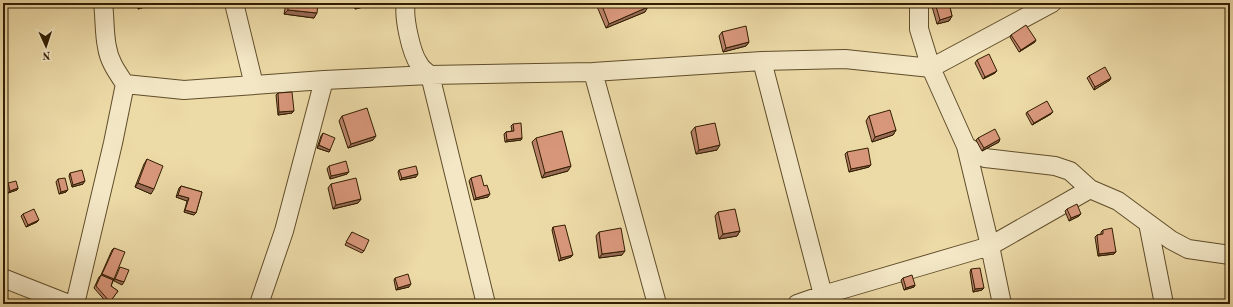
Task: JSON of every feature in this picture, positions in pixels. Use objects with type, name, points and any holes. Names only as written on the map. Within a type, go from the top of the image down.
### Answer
[{"type":"street","points":[[75,304],[113,143],[125,84],[112,65],[107,48],[105,15],[102,3]]},
{"type":"street","points":[[234,3],[254,85]]},
{"type":"street","points":[[406,3],[405,8],[409,40],[418,64],[430,75],[486,304]]},
{"type":"street","points":[[919,3],[919,29],[931,68],[966,146],[1002,304]]},
{"type":"street","points":[[125,84],[184,90],[324,80],[430,75],[593,72],[762,61],[845,59],[931,68],[1052,3]]},
{"type":"street","points":[[762,61],[823,295]]},
{"type":"street","points":[[593,72],[657,304]]},
{"type":"street","points":[[259,304],[284,231],[324,80]]},
{"type":"street","points":[[966,146],[985,158],[1055,166],[1070,171],[1090,189],[1118,201],[1171,240],[1188,248],[1230,255]]},
{"type":"street","points":[[797,304],[990,246],[1090,189]]},
{"type":"street","points":[[1148,223],[1164,304]]},
{"type":"street","points":[[3,278],[69,304]]},
{"type":"building","points":[[139,3],[152,3],[140,7]]},
{"type":"building","points":[[288,3],[318,3],[317,13],[288,10]]},
{"type":"building","points":[[356,3],[372,3],[356,6]]},
{"type":"building","points":[[601,3],[646,3],[648,7],[609,24]]},
{"type":"building","points":[[935,3],[949,3],[952,16],[940,20]]},
{"type":"building","points":[[1026,25],[1036,40],[1021,50],[1011,35]]},
{"type":"building","points":[[746,26],[749,42],[726,48],[722,32]]},
{"type":"building","points":[[989,54],[997,71],[985,77],[977,60]]},
{"type":"building","points":[[1105,67],[1111,78],[1095,87],[1089,76]]},
{"type":"building","points":[[292,92],[294,111],[279,112],[278,93]]},
{"type":"building","points":[[1047,101],[1053,112],[1034,123],[1027,112]]},
{"type":"building","points":[[367,108],[376,136],[351,144],[342,116]]},
{"type":"building","points":[[890,110],[896,130],[875,137],[869,116]]},
{"type":"building","points":[[521,123],[522,138],[507,140],[506,132],[514,131],[513,124]]},
{"type":"building","points":[[715,123],[720,145],[699,150],[695,127]]},
{"type":"building","points":[[995,129],[1000,139],[984,148],[978,138]]},
{"type":"building","points":[[562,131],[571,166],[545,173],[536,138]]},
{"type":"building","points":[[323,133],[335,138],[330,150],[319,145]]},
{"type":"building","points":[[868,148],[871,165],[851,169],[847,152]]},
{"type":"building","points":[[147,159],[163,166],[154,189],[138,183]]},
{"type":"building","points":[[346,161],[349,172],[331,176],[329,166]]},
{"type":"building","points":[[416,166],[418,174],[402,178],[399,170]]},
{"type":"building","points":[[82,170],[85,181],[73,185],[70,173]]},
{"type":"building","points":[[481,175],[484,186],[487,185],[490,194],[476,198],[471,178]]},
{"type":"building","points":[[65,178],[68,190],[61,192],[58,179]]},
{"type":"building","points":[[356,178],[361,199],[336,205],[331,184]]},
{"type":"building","points":[[16,181],[18,188],[10,191],[8,183]]},
{"type":"building","points":[[181,186],[202,192],[196,213],[185,210],[189,198],[178,195]]},
{"type":"building","points":[[1077,204],[1081,214],[1071,218],[1067,209]]},
{"type":"building","points":[[34,209],[39,220],[28,225],[23,214]]},
{"type":"building","points":[[735,209],[740,231],[723,234],[718,212]]},
{"type":"building","points":[[565,225],[573,255],[561,258],[553,227]]},
{"type":"building","points":[[621,228],[625,251],[602,254],[599,232]]},
{"type":"building","points":[[1112,228],[1116,252],[1099,254],[1097,235],[1103,234],[1103,230]]},
{"type":"building","points":[[352,232],[369,240],[364,251],[346,242]]},
{"type":"building","points":[[114,248],[125,252],[114,279],[102,274]]},
{"type":"building","points":[[120,267],[129,270],[124,282],[115,279]]},
{"type":"building","points":[[980,268],[984,288],[975,289],[971,269]]},
{"type":"building","points":[[408,274],[411,284],[398,288],[395,278]]},
{"type":"building","points":[[101,275],[113,280],[111,286],[118,291],[110,302],[96,286]]},
{"type":"building","points":[[912,275],[915,285],[906,288],[903,278]]}]
